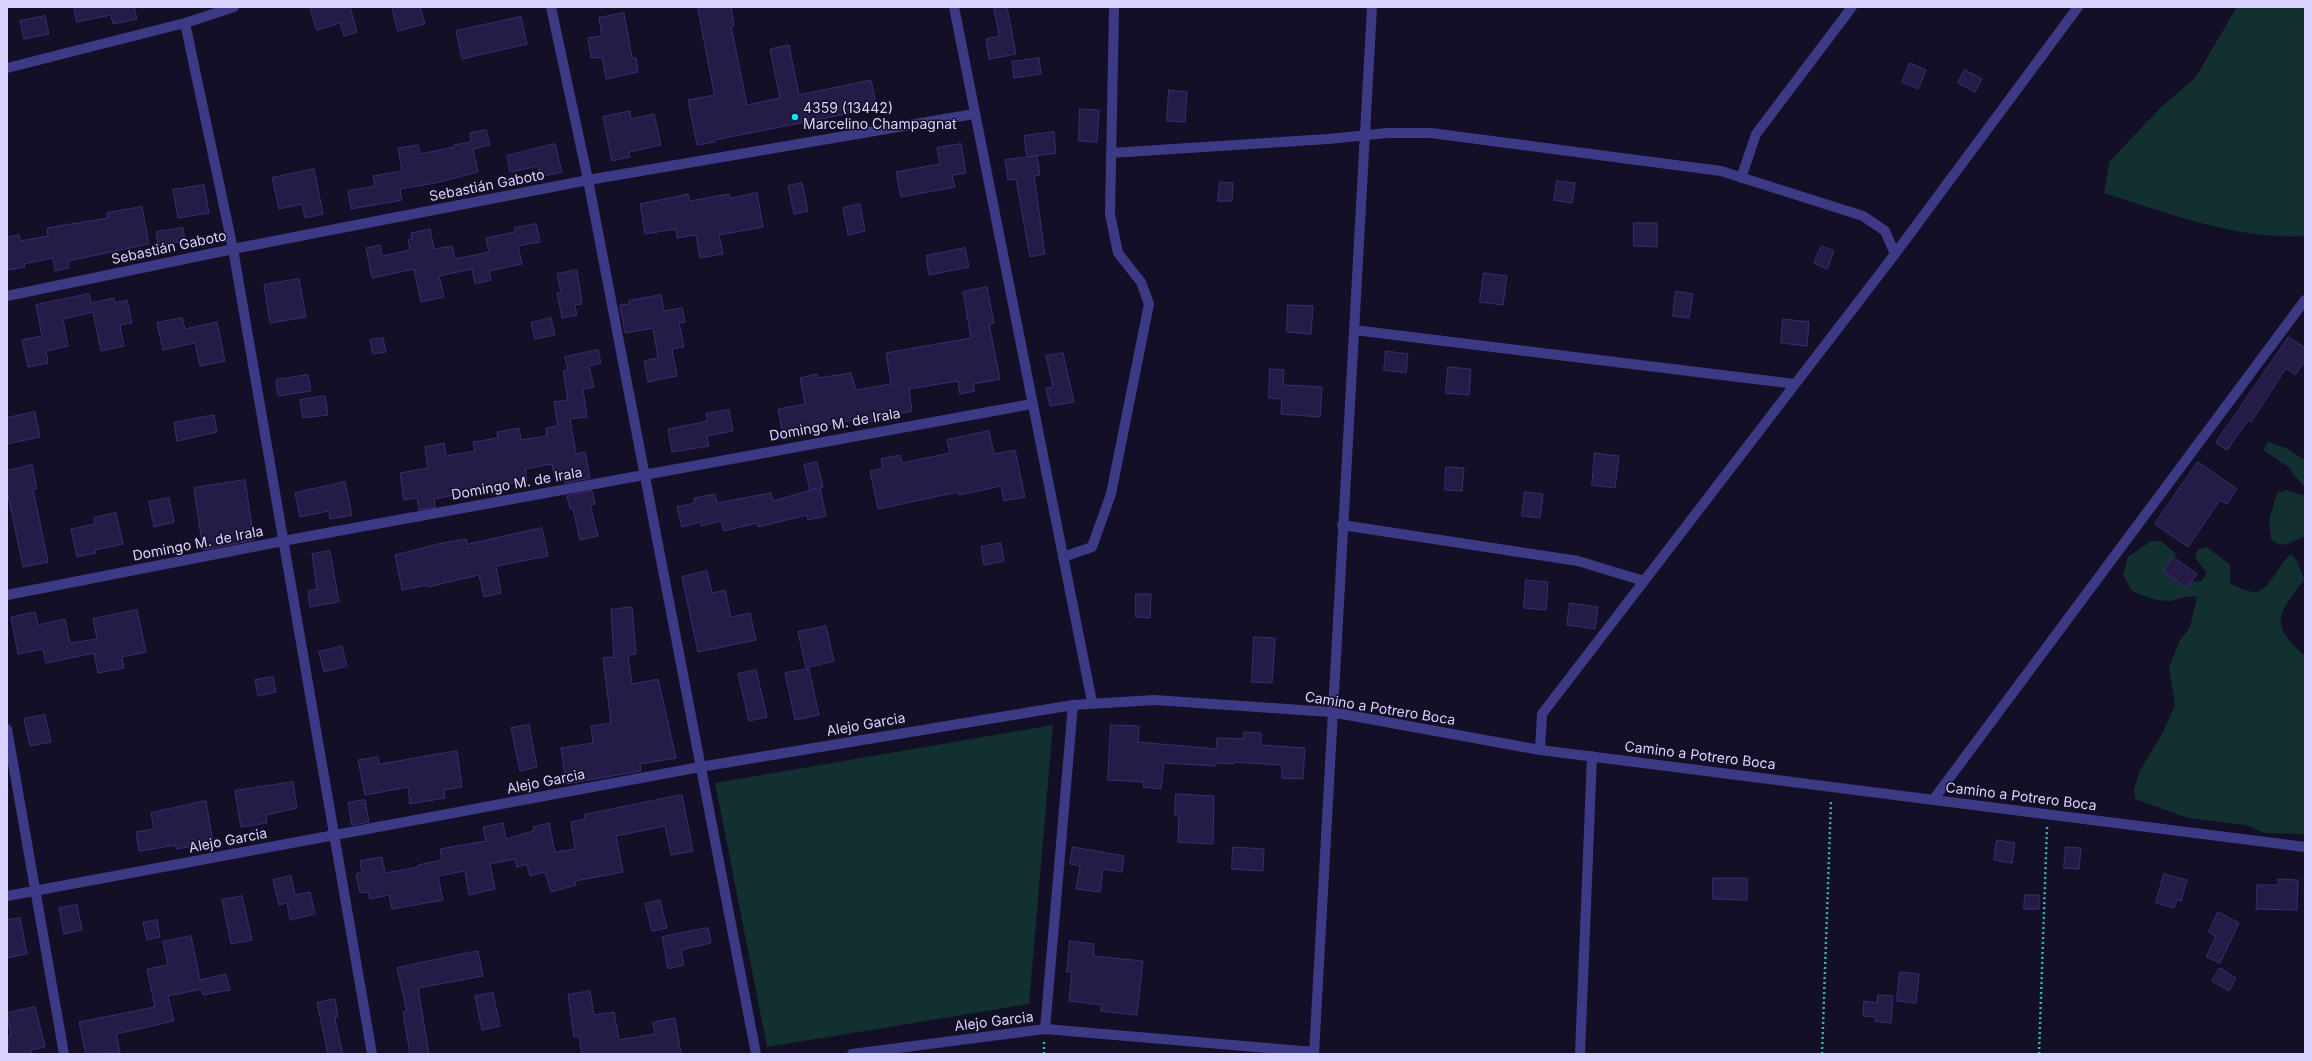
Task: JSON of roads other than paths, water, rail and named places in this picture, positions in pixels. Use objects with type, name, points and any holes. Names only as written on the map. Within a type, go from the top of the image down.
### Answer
[{"type":"street","points":[[7,68],[184,23],[234,7]]},
{"type":"street","points":[[551,7],[588,180],[756,1054]]},
{"type":"street","points":[[954,7],[974,114],[1092,702]]},
{"type":"street","points":[[1063,557],[1092,548],[1111,494],[1149,304],[1141,282],[1118,252],[1110,214],[1114,7]]},
{"type":"street","points":[[1314,1053],[1342,526],[1372,7]]},
{"type":"street","points":[[1741,178],[1756,134],[1852,7]]},
{"type":"street","points":[[1540,750],[1542,714],[1895,254],[2078,7]]},
{"type":"street","points":[[184,23],[232,249],[372,1054]]},
{"type":"street","name":"Sebastián Gaboto","points":[[7,296],[232,249],[588,180],[974,114]]},
{"type":"street","points":[[1111,153],[1365,135],[1431,133],[1721,171],[1862,216],[1885,231],[1895,254]]},
{"type":"street","points":[[1933,800],[2305,300]]},
{"type":"street","points":[[1354,330],[1795,384]]},
{"type":"street","name":"Domingo M. de Irala","points":[[7,595],[283,541],[1032,404]]},
{"type":"street","points":[[1342,526],[1578,561],[1644,581]]},
{"type":"street","name":"Camino a Potrero Boca","points":[[1092,702],[1154,700],[1332,712],[1540,750],[2305,847]]},
{"type":"street","name":"Alejo Garcia","points":[[7,896],[700,767],[1092,702]]},
{"type":"street","points":[[1045,1029],[1073,705]]},
{"type":"street","points":[[7,729],[64,1054]]},
{"type":"street","points":[[1580,1054],[1592,756]]},
{"type":"street","name":"Alejo Garcia","points":[[852,1054],[1045,1029],[1314,1053]]},
{"type":"place","name":"4359 (13442) Marcelino Champagnat","points":[[795,117]]}]
